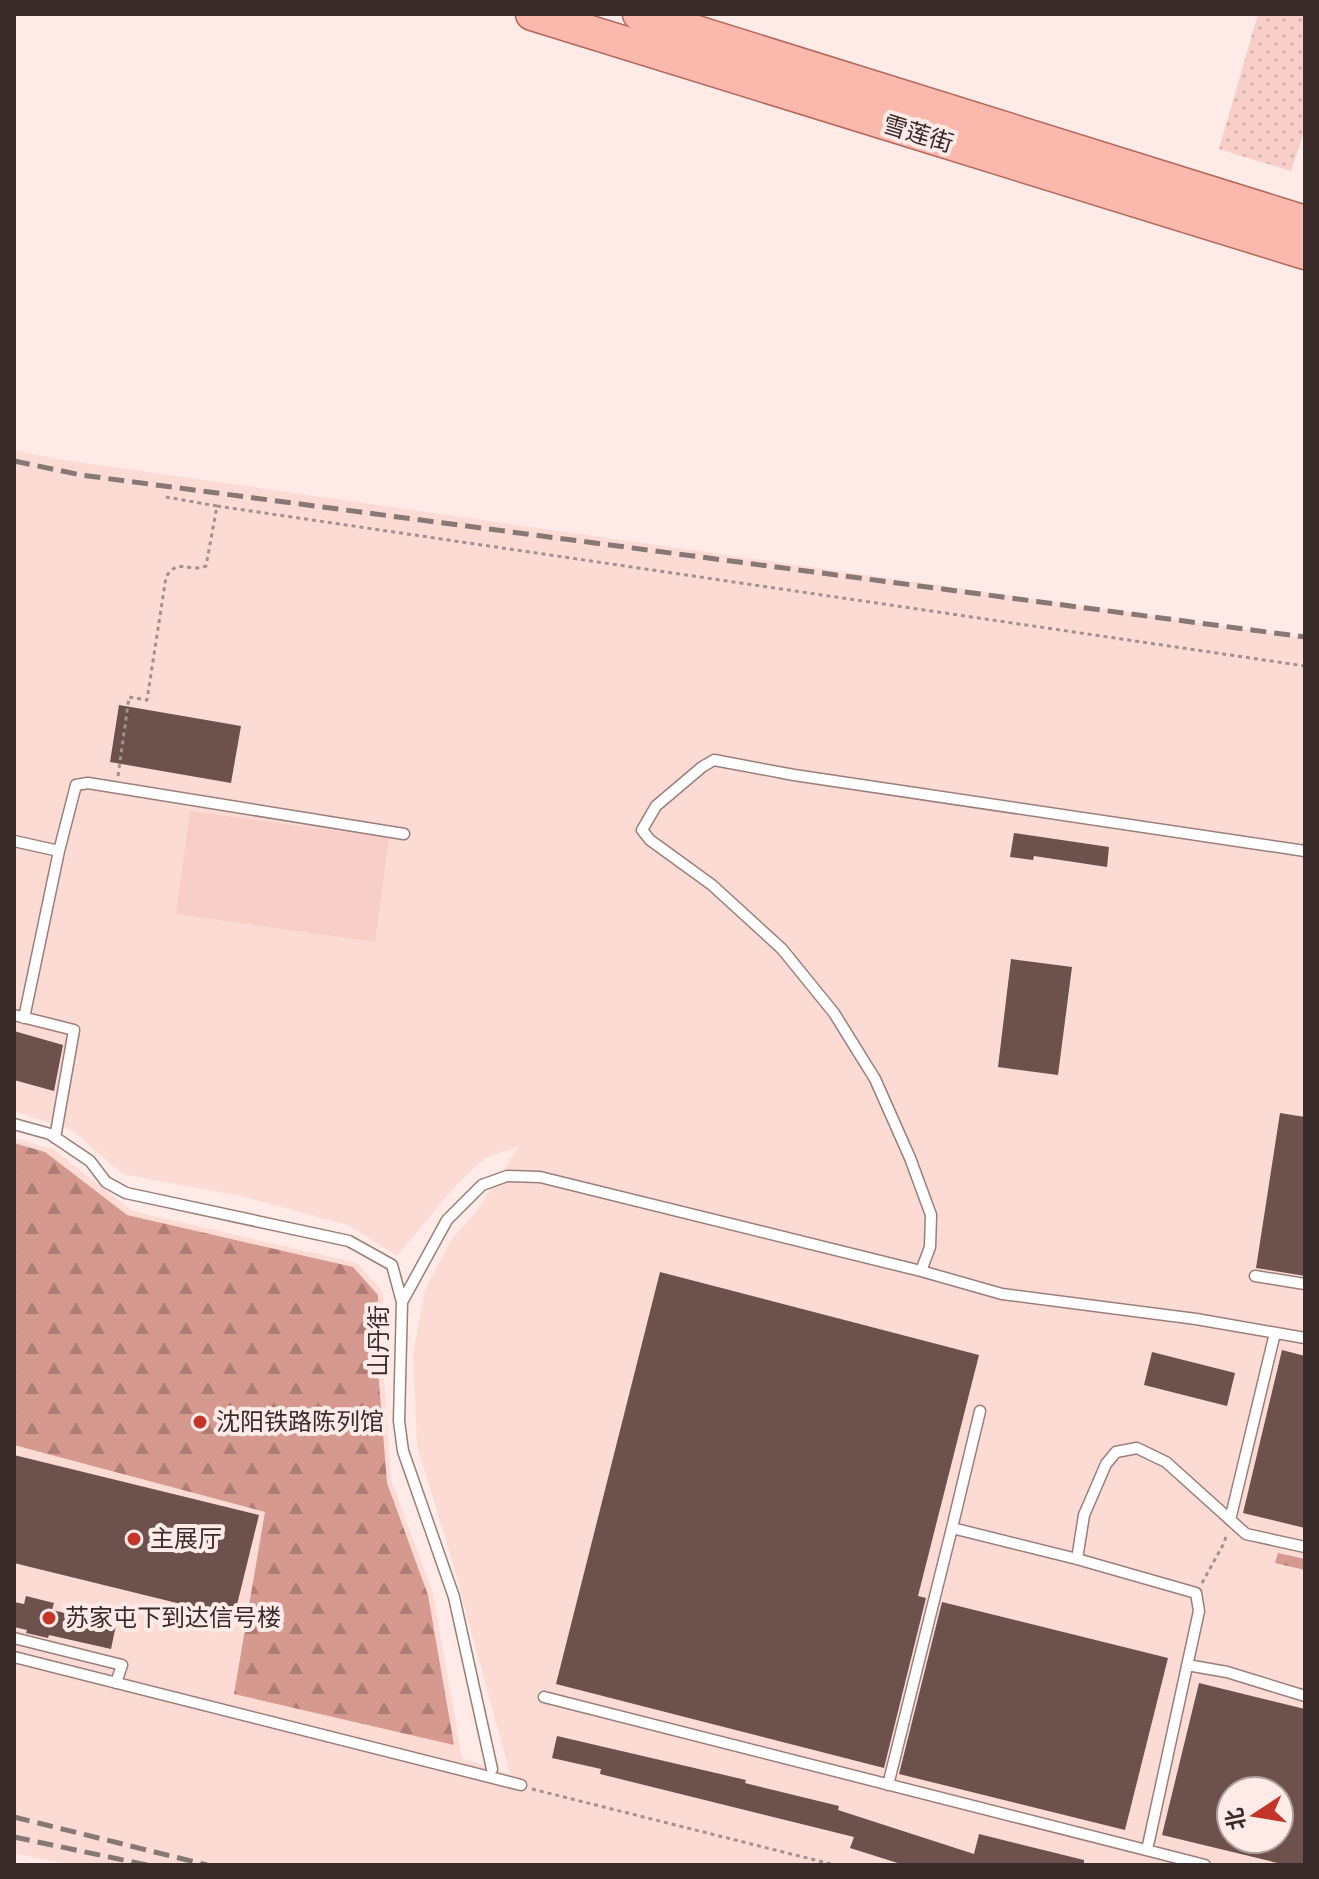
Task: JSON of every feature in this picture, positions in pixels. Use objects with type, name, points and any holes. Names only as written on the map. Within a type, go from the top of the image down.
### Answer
[{"type":"main road","name":"雪莲街","points":[[532,14],[1305,253]]},
{"type":"main road","name":"雪莲街","points":[[639,14],[1305,222]]},
{"type":"lane","points":[[921,1271],[930,1247],[931,1215],[875,1079],[834,1013],[782,949],[712,885],[650,840],[642,830],[656,806],[714,760],[794,775],[1305,851]]},
{"type":"lane","points":[[55,1138],[74,1030],[19,1017],[76,785],[88,783],[116,787],[404,834]]},
{"type":"lane","points":[[14,841],[59,851]]},
{"type":"lane","name":"山丹街","points":[[14,1124],[50,1134],[90,1161],[106,1182],[126,1193],[349,1241],[392,1265],[402,1302],[399,1421],[403,1451],[454,1597],[492,1769]]},
{"type":"lane","points":[[402,1302],[447,1220],[482,1185],[507,1176],[540,1177],[921,1271],[1002,1294],[1196,1319],[1305,1338]]},
{"type":"lane","points":[[1255,1276],[1305,1284]]},
{"type":"lane","points":[[1230,1520],[1275,1333]]},
{"type":"lane","points":[[888,1785],[980,1411]]},
{"type":"lane","points":[[1077,1559],[1084,1515],[1106,1464],[1116,1452],[1137,1448],[1166,1462],[1246,1534],[1305,1547]]},
{"type":"lane","points":[[952,1528],[1196,1593],[1199,1611],[1147,1850]]},
{"type":"lane","points":[[116,1683],[122,1665],[16,1638],[14,1654],[116,1683],[521,1785]]},
{"type":"lane","points":[[1187,1665],[1227,1672],[1305,1696]]},
{"type":"lane","points":[[544,1697],[1205,1865]]},
{"type":"path","points":[[166,497],[1305,666]]},
{"type":"path","points":[[116,787],[129,697],[147,700],[166,577],[170,569],[178,566],[196,569],[206,566],[217,506]]},
{"type":"path","points":[[1196,1593],[1224,1543],[1230,1520]]},
{"type":"path","points":[[521,1785],[541,1793],[835,1865]]},
{"type":"shaded area","points":[[1258,14],[1305,14],[1305,129],[1291,171],[1219,149]]},
{"type":"shaded area","points":[[14,450],[57,459],[1305,638],[1305,1865],[73,1865],[14,1853],[14,1138],[53,1149],[132,1211],[357,1263],[383,1292],[383,1365],[391,1479],[433,1593],[462,1758],[510,1774],[450,1553],[417,1446],[413,1354],[425,1290],[451,1240],[475,1213],[519,1146],[485,1158],[458,1183],[397,1256],[348,1225],[241,1196],[122,1174],[72,1130],[14,1111]]},
{"type":"shaded area","points":[[190,811],[389,838],[375,942],[176,914]]},
{"type":"green space","name":"沈阳铁路陈列馆","points":[[14,1143],[45,1152],[127,1215],[353,1267],[378,1295],[378,1370],[387,1483],[428,1595],[454,1745],[234,1694],[265,1512],[14,1445]]},
{"type":"green space","points":[[1278,1553],[1305,1559],[1305,1570],[1275,1563]]},
{"type":"building","points":[[119,705],[241,726],[231,783],[110,762]]},
{"type":"building","points":[[1014,833],[1109,847],[1107,867],[1034,856],[1033,860],[1010,857]]},
{"type":"building","points":[[1011,959],[1072,967],[1058,1075],[998,1067]]},
{"type":"building","points":[[14,1031],[63,1045],[54,1091],[14,1080]]},
{"type":"building","points":[[1280,1113],[1305,1117],[1305,1276],[1256,1268]]},
{"type":"building","points":[[660,1272],[979,1355],[918,1596],[926,1598],[884,1768],[556,1684]]},
{"type":"building","points":[[1282,1350],[1305,1356],[1305,1528],[1243,1513]]},
{"type":"building","points":[[1152,1352],[1235,1373],[1227,1406],[1144,1385]]},
{"type":"building","name":"主展厅","points":[[14,1455],[259,1515],[234,1617],[14,1563]]},
{"type":"building","name":"苏家屯下到达信号楼","points":[[26,1596],[54,1603],[52,1610],[116,1625],[111,1649],[49,1635],[48,1638],[14,1627],[14,1602],[24,1604]]},
{"type":"building","points":[[942,1602],[1168,1658],[1125,1830],[899,1774]]},
{"type":"building","points":[[1199,1683],[1305,1709],[1305,1865],[1286,1865],[1245,1855],[1295,1855],[1295,1775],[1215,1775],[1215,1848],[1162,1835]]},
{"type":"building","points":[[557,1736],[746,1780],[745,1783],[839,1806],[838,1810],[974,1854],[979,1834],[1084,1860],[1084,1865],[904,1865],[850,1848],[854,1837],[600,1774],[601,1769],[552,1758]]},
{"type":"railway","points":[[14,461],[81,475],[1305,637]]},
{"type":"railway","points":[[14,1817],[207,1865]]},
{"type":"railway","points":[[14,1837],[147,1865]]},
{"type":"place","name":"沈阳铁路陈列馆","points":[[200,1422]]},
{"type":"place","name":"主展厅","points":[[134,1539]]},
{"type":"place","name":"苏家屯下到达信号楼","points":[[49,1618]]}]
